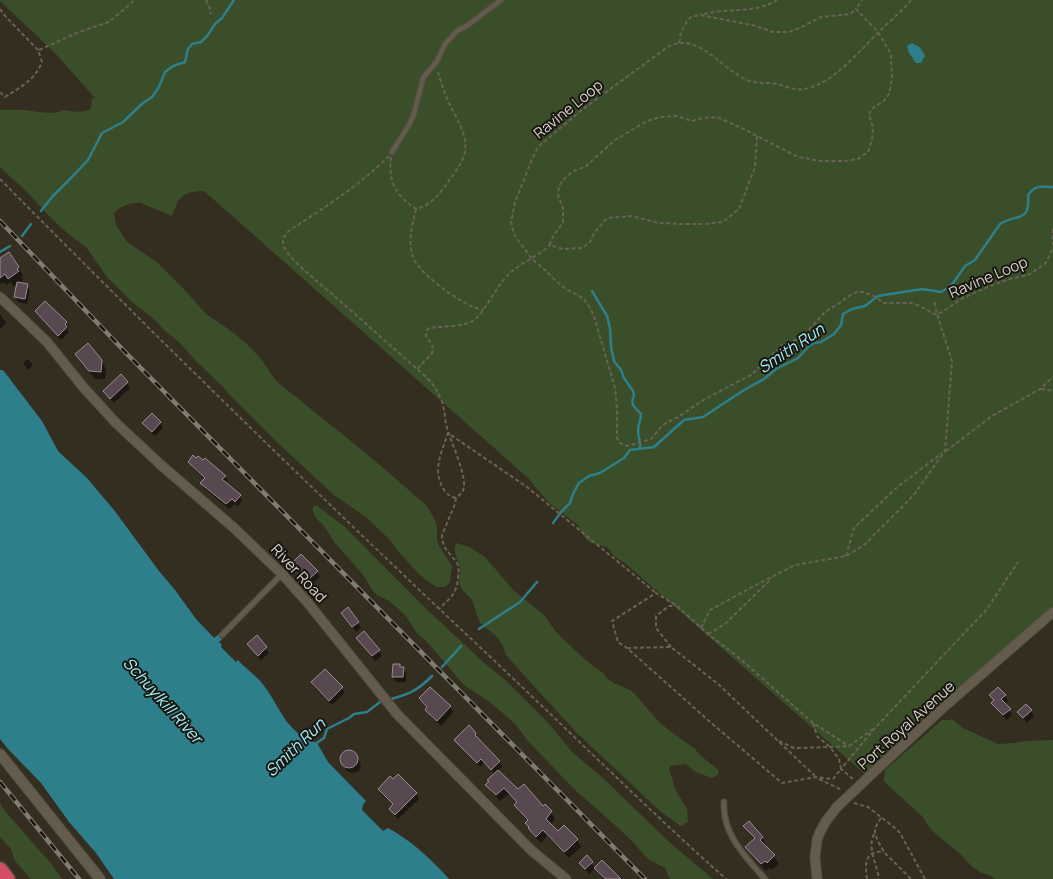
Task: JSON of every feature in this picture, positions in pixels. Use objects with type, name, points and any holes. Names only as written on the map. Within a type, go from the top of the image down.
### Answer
[{"type":"highway","points":[[0,870],[7,879]]},
{"type":"street","name":"River Road","points":[[0,297],[47,342],[84,388],[116,423],[233,527],[282,574],[308,603],[397,714],[531,850],[566,879]]},
{"type":"street","name":"Port Royal Avenue","points":[[817,879],[816,845],[818,836],[831,815],[860,785],[946,705],[1053,612]]},
{"type":"street","points":[[0,754],[100,879]]},
{"type":"lane","points":[[392,152],[414,114],[423,78],[437,61],[445,44],[457,31],[501,0]]},
{"type":"lane","points":[[222,635],[282,574]]},
{"type":"lane","points":[[724,802],[725,819],[733,840],[765,879]]},
{"type":"path","points":[[38,50],[79,32],[109,22],[135,0]]},
{"type":"path","points":[[206,0],[209,5],[210,14]]},
{"type":"path","points":[[777,0],[770,4],[739,11],[722,11],[691,17],[680,32],[679,43],[690,43],[699,47],[744,79],[752,82],[772,83],[794,90],[806,88],[821,83],[853,58],[911,0]]},
{"type":"path","points":[[701,15],[756,26],[774,32],[789,32],[821,17],[850,14],[862,0]]},
{"type":"path","points":[[0,9],[38,50],[42,62],[40,69],[30,81],[6,97],[0,92]]},
{"type":"path","points":[[418,369],[432,354],[431,342],[426,336],[427,330],[470,323],[477,319],[503,280],[550,245],[551,240],[563,222],[562,208],[558,195],[559,186],[563,180],[572,172],[586,166],[615,140],[647,121],[661,117],[677,116],[692,122],[703,118],[717,117],[798,157],[821,161],[858,159],[868,152],[872,140],[873,127],[869,115],[872,109],[884,101],[889,94],[892,78],[891,54],[878,32],[856,9]]},
{"type":"path","name":"Ravine Loop","points":[[679,43],[664,49],[583,109],[538,147],[515,202],[511,222],[514,234],[532,259],[566,289],[583,298],[594,316],[605,348],[615,388],[617,409],[616,434],[620,444],[644,442],[654,437],[662,426],[699,402],[751,375],[782,345],[796,340],[807,332],[825,312],[857,292],[872,295],[888,304],[911,303],[937,314],[957,301],[990,286],[1030,274],[1045,264],[1053,246],[1053,229]]},
{"type":"path","points":[[392,152],[390,164],[394,186],[404,201],[416,209],[430,203],[446,186],[459,166],[464,154],[465,143],[463,134],[441,85],[437,61]]},
{"type":"path","points":[[550,245],[563,249],[582,248],[590,242],[594,233],[607,218],[632,216],[658,223],[681,224],[723,222],[739,209],[755,166],[757,136]]},
{"type":"path","points":[[392,152],[375,169],[335,201],[290,230],[285,235],[283,246],[288,254],[310,275],[418,369],[430,381],[440,396],[448,433],[464,480],[464,489],[456,498],[442,540],[446,550],[459,568],[457,584],[454,593],[439,609]]},
{"type":"path","points":[[0,179],[200,379],[621,783],[726,879]]},
{"type":"path","points":[[416,209],[411,230],[411,246],[415,260],[439,286],[472,307],[483,310]]},
{"type":"path","points":[[701,628],[710,610],[795,565],[846,556],[864,546],[913,496],[945,451],[952,361],[934,300]]},
{"type":"path","points":[[846,556],[854,528],[894,489],[992,416],[1040,389],[1053,377]]},
{"type":"path","points":[[1040,389],[1053,391]]},
{"type":"path","points":[[448,433],[440,456],[438,473],[445,491],[449,496],[456,498]]},
{"type":"path","points":[[448,433],[527,487],[656,593],[677,606],[813,723],[849,746]]},
{"type":"path","points":[[656,593],[612,620],[618,642],[628,648],[782,783],[816,777],[833,779],[875,728],[987,610],[1018,562]]},
{"type":"path","points":[[708,634],[725,624],[774,576]]},
{"type":"path","points":[[677,606],[669,606],[656,616],[656,628],[671,647],[717,683],[816,777],[864,805],[895,828],[900,833],[925,879]]},
{"type":"path","points":[[628,648],[671,647]]},
{"type":"path","points":[[813,723],[817,736],[839,759],[841,769],[860,785]]},
{"type":"path","points":[[777,740],[794,748],[849,746],[875,728]]},
{"type":"path","points":[[879,879],[871,846],[881,818]]},
{"type":"path","points":[[874,834],[884,852],[911,879]]},
{"type":"path","points":[[867,879],[866,861],[868,857],[872,854],[884,852]]},
{"type":"green space","points":[[0,0],[1053,0],[1053,607],[867,776],[625,563],[615,557],[607,547],[588,541],[577,524],[549,503],[528,478],[204,191],[193,192],[183,196],[178,201],[172,216],[141,203],[127,205],[114,213],[116,225],[127,242],[158,263],[207,315],[247,344],[261,359],[276,381],[368,455],[426,505],[435,520],[439,546],[452,566],[450,582],[445,587],[437,587],[418,573],[390,540],[367,518],[334,495],[280,445],[181,344],[133,303],[107,277],[86,247],[66,232],[0,167],[0,110],[49,113],[63,110],[81,112],[91,109],[92,98],[95,98],[55,53]]},
{"type":"green space","points":[[316,505],[345,527],[421,604],[504,679],[550,725],[572,752],[604,779],[667,840],[713,879],[670,879],[665,868],[648,859],[632,841],[573,788],[528,741],[515,724],[490,702],[464,685],[428,643],[416,632],[405,615],[372,590],[359,570],[316,518],[313,507]]},
{"type":"green space","points":[[456,543],[469,547],[485,557],[514,591],[544,615],[556,632],[581,656],[608,679],[634,693],[657,720],[695,749],[718,770],[719,774],[712,778],[696,772],[686,764],[670,766],[669,770],[675,789],[687,809],[688,822],[681,826],[661,812],[578,734],[506,655],[503,646],[496,636],[480,623],[472,600],[461,587],[459,581],[460,569],[455,553]]},
{"type":"green space","points":[[942,720],[953,720],[963,728],[998,744],[1053,740],[1053,879],[995,879],[979,871],[933,832],[924,818],[884,781],[885,770]]},
{"type":"green space","points":[[0,803],[62,879],[31,879],[15,861],[11,849],[0,837]]},
{"type":"water","points":[[912,43],[923,51],[925,56],[921,63],[916,63],[909,53],[907,46]]},
{"type":"water","name":"Schuylkill River","points":[[0,370],[3,370],[42,421],[58,451],[87,478],[114,510],[196,619],[214,638],[220,633],[224,637],[219,642],[222,645],[221,647],[236,662],[238,660],[258,679],[290,725],[306,738],[317,743],[328,762],[366,801],[362,810],[383,831],[388,828],[413,845],[449,879],[114,879],[41,783],[0,739]]},
{"type":"building","points":[[9,252],[19,267],[17,269],[19,271],[8,279],[5,274],[0,278],[0,258]]},
{"type":"building","points":[[17,282],[28,284],[25,299],[14,297]]},
{"type":"building","points":[[45,301],[67,322],[65,324],[67,327],[58,336],[35,311]]},
{"type":"building","points":[[88,343],[102,360],[101,372],[89,371],[75,354]]},
{"type":"building","points":[[121,374],[128,382],[110,399],[103,391]]},
{"type":"building","points":[[152,413],[161,422],[152,432],[142,423]]},
{"type":"building","points":[[193,455],[203,460],[205,458],[226,476],[222,479],[241,495],[235,502],[232,499],[226,504],[200,483],[205,478],[188,462]]},
{"type":"building","points":[[301,554],[318,571],[309,579],[293,562]]},
{"type":"building","points":[[348,607],[359,622],[352,627],[341,613]]},
{"type":"building","points":[[364,631],[380,650],[372,656],[356,638]]},
{"type":"building","points":[[257,635],[267,647],[258,656],[247,644]]},
{"type":"building","points":[[393,664],[400,664],[400,667],[404,667],[403,677],[392,677]]},
{"type":"building","points":[[325,669],[343,687],[329,701],[311,682]]},
{"type":"building","points":[[430,687],[451,706],[437,721],[425,710],[427,707],[419,698]]},
{"type":"building","points":[[998,687],[1006,695],[1001,699],[1011,709],[1003,715],[991,703],[994,700],[989,695]]},
{"type":"building","points":[[1026,704],[1032,710],[1023,718],[1017,712]]},
{"type":"building","points":[[469,725],[476,733],[475,735],[500,761],[491,770],[481,759],[477,763],[454,740]]},
{"type":"building","points":[[349,750],[355,753],[358,759],[355,765],[349,768],[343,765],[340,759],[343,753]]},
{"type":"building","points":[[498,770],[518,789],[524,784],[543,806],[545,804],[552,811],[546,819],[558,831],[564,825],[578,839],[564,852],[543,830],[536,837],[525,823],[528,820],[514,805],[517,802],[504,788],[496,795],[485,785],[489,781],[487,780]]},
{"type":"building","points":[[398,774],[417,793],[395,815],[389,809],[393,804],[378,789],[390,776],[393,779]]},
{"type":"building","points":[[749,821],[763,837],[760,840],[775,855],[767,863],[765,861],[761,864],[745,847],[755,838],[743,826]]},
{"type":"building","points":[[587,855],[593,862],[585,869],[579,863]]},
{"type":"building","points":[[602,860],[621,879],[606,879],[594,868]]},
{"type":"waterway","points":[[41,211],[88,160],[102,133],[123,122],[152,97],[159,87],[165,72],[173,66],[185,62],[188,49],[192,44],[201,42],[208,35],[234,0]]},
{"type":"waterway","name":"Smith Run","points":[[553,523],[570,503],[579,483],[624,458],[630,450],[654,447],[684,420],[703,417],[764,379],[776,369],[798,358],[809,346],[821,342],[834,334],[841,325],[843,314],[852,309],[865,306],[878,296],[922,289],[941,292],[951,286],[965,266],[975,260],[1000,224],[1025,214],[1028,195],[1031,191],[1039,187],[1053,187]]},
{"type":"waterway","points":[[22,236],[31,224]]},
{"type":"waterway","points":[[0,252],[10,246]]},
{"type":"waterway","points":[[592,291],[607,316],[614,361],[633,391],[632,402],[641,414],[638,431],[640,448]]},
{"type":"waterway","name":"Smith Run","points":[[479,629],[520,602],[537,582]]},
{"type":"waterway","name":"Smith Run","points":[[442,667],[461,646]]},
{"type":"waterway","name":"Smith Run","points":[[391,699],[413,691],[432,676]]},
{"type":"waterway","name":"Smith Run","points":[[315,744],[324,738],[327,729],[354,714],[367,712],[380,702]]},
{"type":"railway","points":[[0,221],[127,354],[645,879]]},
{"type":"railway","points":[[0,782],[79,879]]}]
